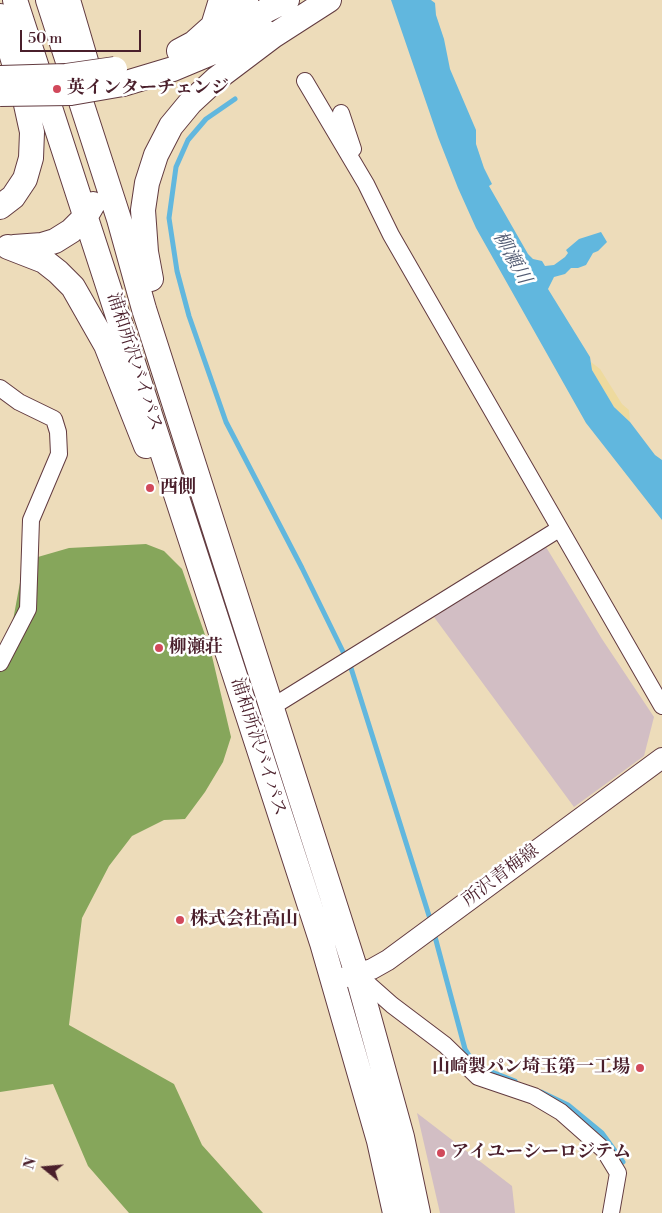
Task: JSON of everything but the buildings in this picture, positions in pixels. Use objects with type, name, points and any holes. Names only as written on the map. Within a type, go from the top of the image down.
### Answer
[{"type":"highway","name":"浦和所沢バイパス","points":[[15,0],[333,980],[379,1141],[395,1213]]},
{"type":"highway","points":[[22,0],[47,73],[57,125]]},
{"type":"highway","name":"浦和所沢バイパス","points":[[48,0],[120,219],[144,309],[357,974],[402,1138],[418,1213]]},
{"type":"highway","points":[[68,0],[151,279],[196,448],[206,498]]},
{"type":"highway","points":[[213,26],[221,0]]},
{"type":"highway","points":[[179,51],[194,43],[213,26],[287,0]]},
{"type":"highway","points":[[151,279],[145,239],[144,210],[147,183],[156,155],[171,126],[190,103],[216,79],[319,3]]},
{"type":"highway","points":[[0,94],[71,93],[121,76],[222,34],[260,11],[319,3]]},
{"type":"highway","points":[[0,86],[59,86],[173,70],[211,55],[319,3]]},
{"type":"highway","points":[[0,78],[121,76],[161,66],[199,52],[260,11]]},
{"type":"highway","points":[[0,16],[25,100],[32,132],[31,158],[25,179],[13,197],[0,207]]},
{"type":"highway","points":[[4,247],[28,247],[55,241],[71,232],[86,216],[96,194],[93,159],[78,112],[65,51]]},
{"type":"highway","points":[[4,247],[44,261],[73,288],[88,309],[106,345],[188,553],[217,619]]},
{"type":"main road","name":"所沢青梅線","points":[[333,980],[357,974],[388,960],[662,758]]},
{"type":"street","points":[[304,81],[366,184],[391,235],[662,706]]},
{"type":"street","points":[[341,113],[366,184]]},
{"type":"street","points":[[0,388],[19,402],[54,419],[58,432],[59,454],[31,520],[28,609],[0,663]]},
{"type":"street","points":[[272,706],[559,529]]},
{"type":"street","points":[[357,974],[392,1005],[445,1045],[478,1078],[534,1096],[560,1112],[604,1150],[618,1173],[611,1213]]},
{"type":"shaded area","points":[[546,547],[602,639],[654,717],[644,756],[574,807],[434,617]]},
{"type":"shaded area","points":[[417,1113],[512,1186],[515,1213],[440,1213]]},
{"type":"green space","points":[[146,544],[164,551],[182,569],[211,652],[231,737],[223,762],[205,792],[185,819],[164,820],[132,836],[109,866],[82,918],[69,1025],[174,1084],[202,1145],[263,1213],[129,1213],[88,1166],[53,1084],[0,1092],[0,649],[11,631],[24,561],[69,548]]},
{"type":"sand","points":[[591,362],[600,369],[622,404],[629,410],[630,422],[614,407],[592,370]]},
{"type":"water","name":"柳瀬川","points":[[391,0],[431,0],[435,3],[436,15],[444,39],[450,69],[476,130],[476,144],[492,184],[489,186],[528,254],[533,259],[542,261],[545,266],[554,265],[565,257],[568,253],[566,250],[579,239],[601,232],[607,242],[598,251],[593,253],[586,265],[571,268],[565,274],[554,277],[548,289],[590,357],[592,370],[614,407],[630,422],[655,455],[662,460],[662,520],[586,423],[476,228],[438,137]]},
{"type":"waterway","points":[[235,99],[206,119],[188,140],[176,167],[169,218],[177,271],[189,316],[226,422],[302,568],[351,668],[431,922]]},
{"type":"waterway","points":[[434,933],[465,1049],[470,1057],[484,1069],[515,1081]]},
{"type":"waterway","points":[[541,1092],[568,1105],[602,1133],[623,1162]]},
{"type":"place","name":"英インターチェンジ","points":[[57,89]]},
{"type":"place","name":"西側","points":[[150,488]]},
{"type":"place","name":"柳瀬荘","points":[[159,648]]},
{"type":"place","name":"株式会社高山","points":[[180,920]]},
{"type":"place","name":"山崎製パン埼玉第一工場","points":[[640,1068]]},
{"type":"place","name":"アイユーシーロジテム","points":[[441,1153]]}]
